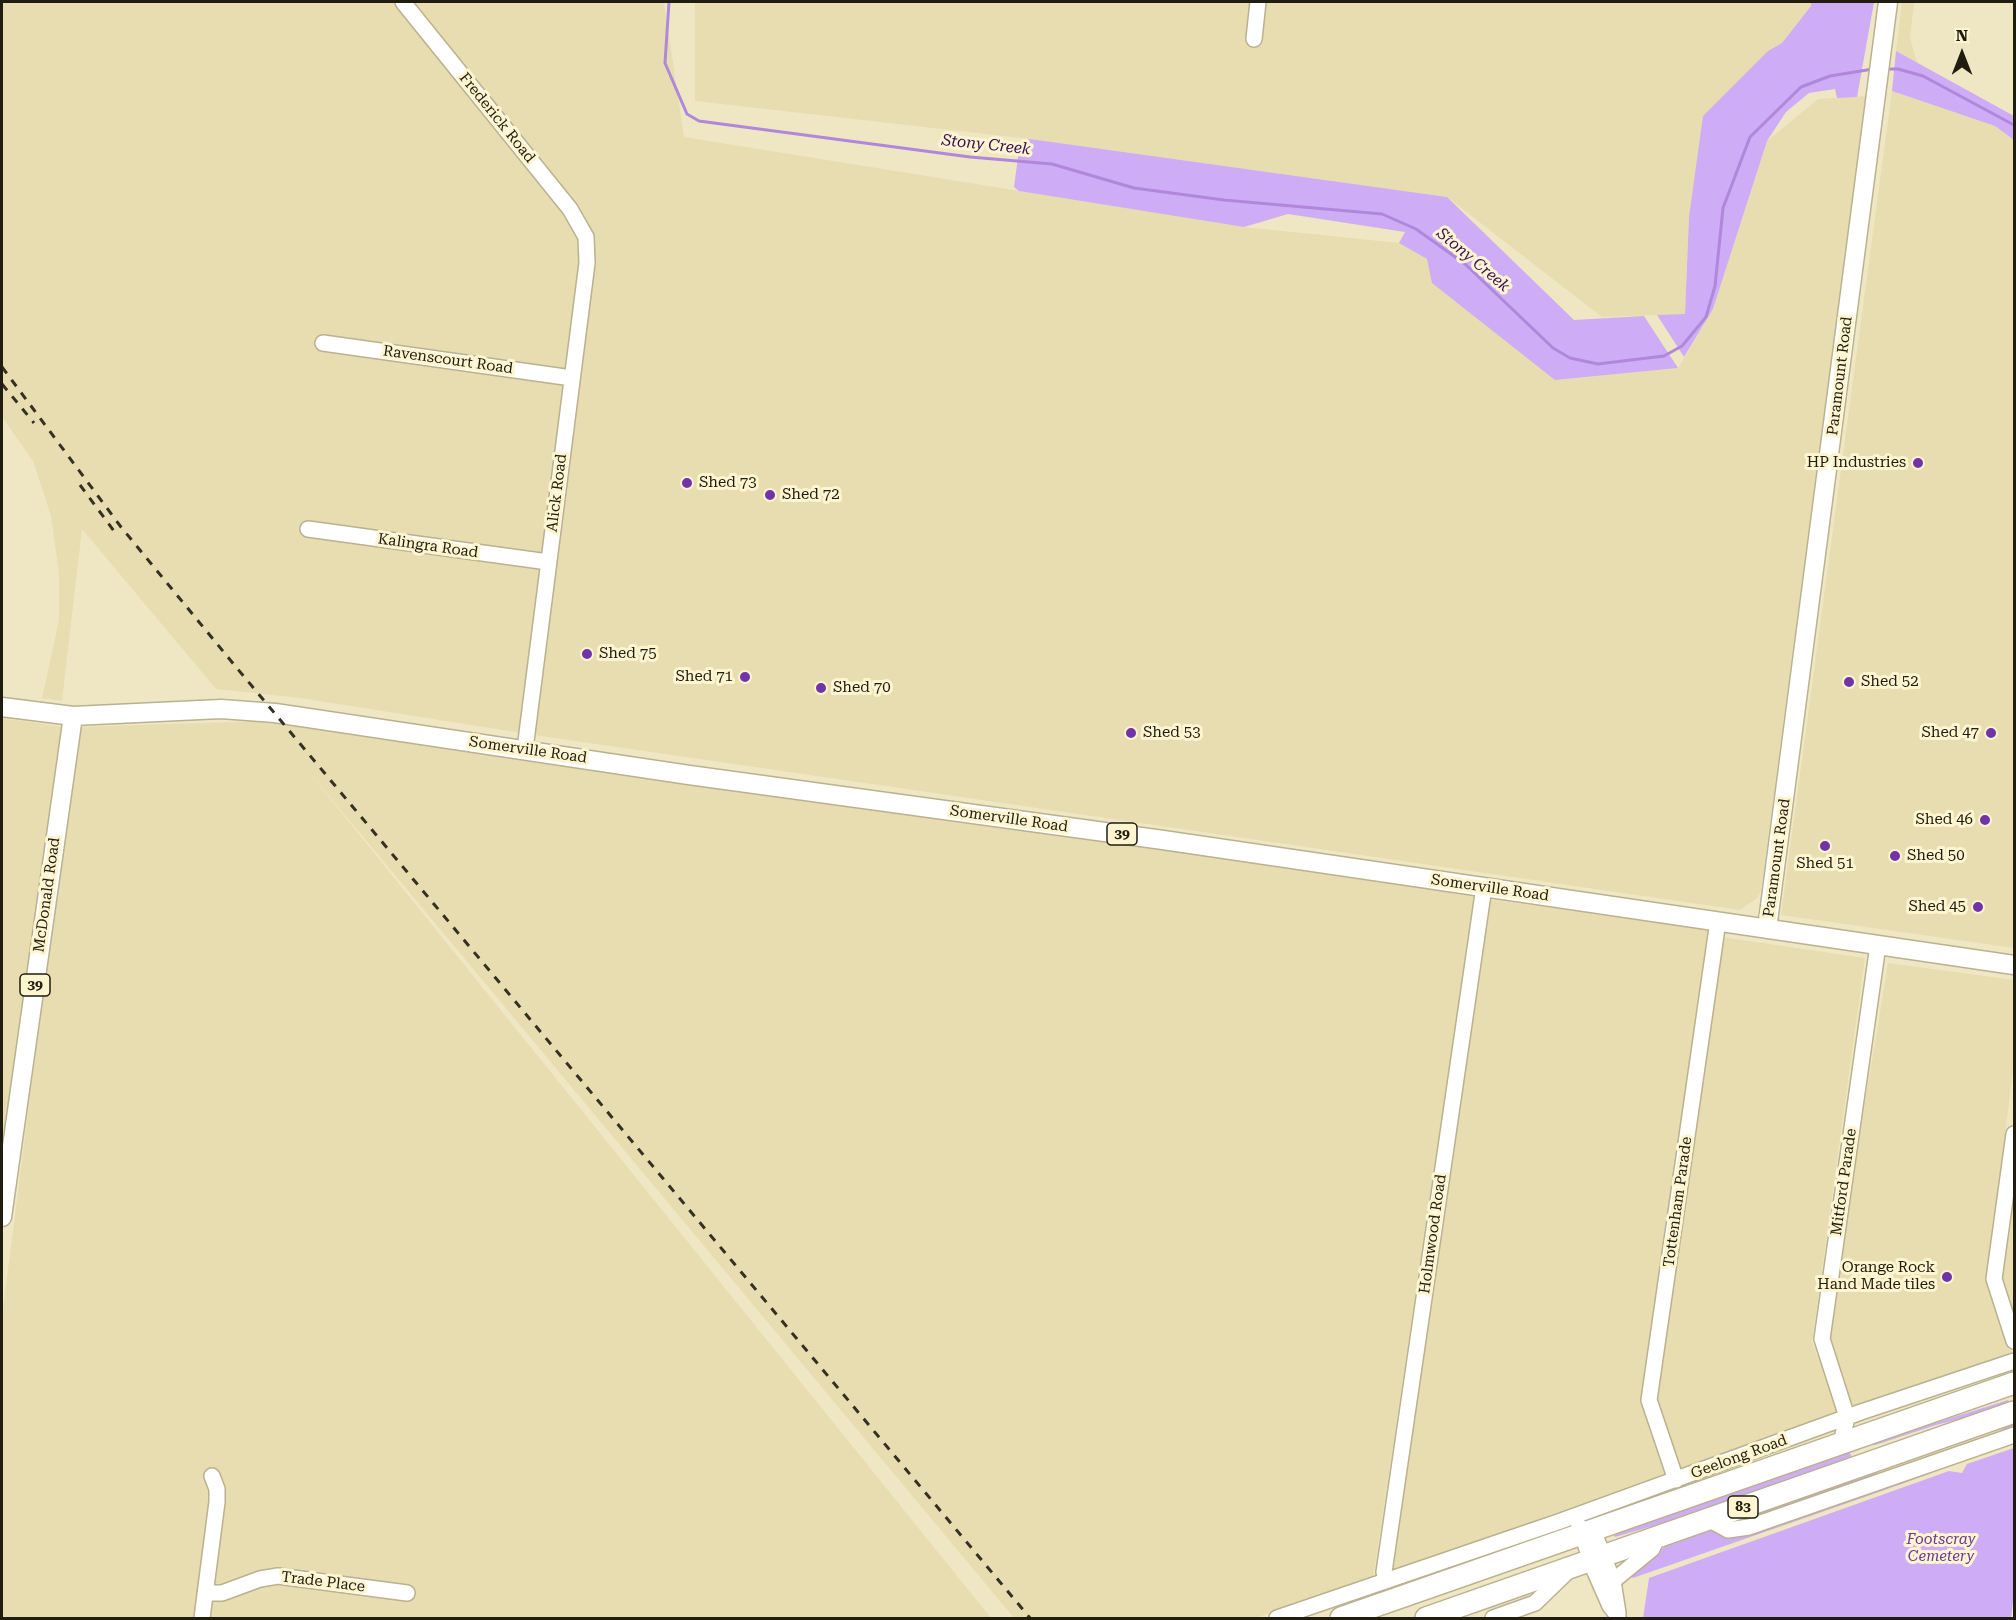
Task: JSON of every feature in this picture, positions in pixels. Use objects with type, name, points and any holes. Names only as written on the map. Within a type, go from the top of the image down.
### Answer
[{"type":"highway","name":"Geelong Road","points":[[1341,1618],[1486,1568],[1584,1526],[1855,1439],[2014,1383]]},
{"type":"highway","name":"83","points":[[1426,1618],[2014,1412]]},
{"type":"highway","points":[[1855,1439],[1858,1447],[1882,1457]]},
{"type":"main road","name":"Paramount Road","points":[[1767,929],[1888,2]]},
{"type":"main road","name":"Somerville Road","points":[[2,707],[73,716],[221,709],[256,711],[2014,965]]},
{"type":"main road","name":"McDonald Road","points":[[2,1205],[73,716]]},
{"type":"street","name":"Frederick Road","points":[[403,2],[570,209],[586,237]]},
{"type":"street","points":[[1254,39],[1258,2]]},
{"type":"street","name":"Alick Road","points":[[525,749],[587,263],[586,237]]},
{"type":"street","name":"Ravenscourt Road","points":[[323,343],[572,378]]},
{"type":"street","name":"Kalingra Road","points":[[308,529],[548,562]]},
{"type":"street","name":"Holmwood Road","points":[[1386,1580],[1384,1572],[1484,887]]},
{"type":"street","name":"Tottenham Parade","points":[[1676,1480],[1649,1400],[1718,921]]},
{"type":"street","name":"Mitford Parade","points":[[1847,1417],[1822,1339],[1878,945]]},
{"type":"street","points":[[2014,1134],[1994,1279],[2014,1341]]},
{"type":"street","name":"Geelong Road","points":[[1277,1618],[1464,1553],[1584,1526],[1676,1480],[1847,1417],[2014,1361]]},
{"type":"street","points":[[1847,1417],[1855,1439]]},
{"type":"street","points":[[1847,1417],[1855,1439]]},
{"type":"street","points":[[1708,1519],[1728,1530],[1749,1527],[2014,1435]]},
{"type":"street","points":[[202,1618],[217,1502],[217,1489],[212,1476]]},
{"type":"street","points":[[1584,1526],[1588,1561],[1610,1606],[1618,1617]]},
{"type":"street","points":[[1613,1581],[1652,1549],[1658,1536]]},
{"type":"street","points":[[1464,1553],[1486,1568]]},
{"type":"street","points":[[1588,1561],[1613,1581],[1618,1601],[1618,1617]]},
{"type":"street","points":[[1493,1618],[1541,1599],[1588,1561]]},
{"type":"street","name":"Trade Place","points":[[205,1593],[222,1593],[260,1579],[278,1576],[407,1593]]},
{"type":"shaded area","points":[[2,2],[664,2],[684,137],[1244,227],[1399,243],[1427,259],[1555,380],[1678,368],[1713,309],[1767,141],[1818,99],[1866,96],[1761,891],[1757,898],[1740,910],[541,736],[300,698],[216,689],[82,529],[62,701],[42,698],[59,620],[59,573],[51,516],[33,461],[2,417]]},
{"type":"shaded area","points":[[695,2],[1811,2],[1811,6],[1782,43],[1768,51],[1689,217],[1685,314],[1602,317],[1447,197],[1030,139],[695,101]]},
{"type":"shaded area","points":[[1902,2],[1914,2],[1910,38],[1917,63],[1896,51]]},
{"type":"shaded area","points":[[1892,91],[1995,126],[2014,140],[2014,948],[1781,915]]},
{"type":"shaded area","points":[[2,718],[71,728],[2,1194]]},
{"type":"shaded area","points":[[266,721],[1475,894],[1373,1579],[1255,1618],[1014,1618],[304,766],[991,1618],[2,1618],[2,1317],[77,727]]},
{"type":"shaded area","points":[[1485,899],[1712,929],[1642,1403],[1666,1473],[1389,1573]]},
{"type":"shaded area","points":[[1721,937],[1865,958],[1812,1342],[1841,1418],[1682,1471],[1654,1400]]},
{"type":"shaded area","points":[[1888,963],[2014,980],[2014,1060],[1988,1281],[2011,1353],[1850,1409],[1827,1336]]},
{"type":"shaded area","points":[[2014,1178],[2014,1324],[2000,1277]]},
{"type":"green space","points":[[1811,2],[1874,2],[1857,97],[1837,98],[1835,89],[1809,93],[1786,112],[1767,141],[1713,309],[1684,357],[1657,315],[1685,314],[1689,217],[1703,116],[1768,51],[1782,43],[1811,6]]},
{"type":"green space","points":[[1896,51],[2014,116],[2014,140],[1995,126],[1892,91]]},
{"type":"green space","points":[[1030,139],[1447,197],[1574,320],[1644,316],[1678,368],[1555,380],[1432,283],[1427,259],[1399,243],[1405,232],[1288,214],[1244,227],[1019,191],[1014,187],[1020,142]]},
{"type":"green space","points":[[2008,1400],[2011,1404],[1875,1445],[1868,1444]]},
{"type":"green space","points":[[2014,1421],[2014,1431],[1999,1429],[1878,1472],[1868,1480],[1738,1525],[1724,1522]]},
{"type":"green space","name":"Footscray Cemetery","points":[[2014,1448],[2014,1594],[2011,1618],[1643,1618],[1649,1578],[1949,1471],[1962,1473],[1967,1464]]},
{"type":"green space","points":[[1848,1450],[1852,1457],[1704,1511],[1615,1537],[1613,1533]]},
{"type":"green space","points":[[1928,1472],[1929,1474],[1879,1492],[1633,1578],[1628,1573],[1670,1543],[1708,1529],[1739,1537]]},
{"type":"waterway","name":"Stony Creek","points":[[669,2],[665,63],[687,114],[699,121],[970,157],[1052,164],[1134,188],[1224,200],[1382,214],[1416,229],[1465,264],[1553,348],[1570,358],[1598,364],[1664,356],[1682,346],[1706,317],[1715,286],[1723,208],[1750,137],[1801,87],[1830,76],[1873,69]]},
{"type":"waterway","name":"Stony Creek","points":[[1885,69],[1898,69],[1923,76],[2014,125]]},
{"type":"railway","points":[[2,367],[121,527],[236,667],[1030,1618]]},
{"type":"railway","points":[[2,384],[34,423]]},
{"type":"railway","points":[[80,485],[114,531]]},
{"type":"place","name":"HP Industries","points":[[1918,463]]},
{"type":"place","name":"Shed 73","points":[[687,483]]},
{"type":"place","name":"Shed 72","points":[[770,495]]},
{"type":"place","name":"Shed 75","points":[[587,654]]},
{"type":"place","name":"Shed 71","points":[[745,677]]},
{"type":"place","name":"Shed 52","points":[[1849,682]]},
{"type":"place","name":"Shed 70","points":[[821,688]]},
{"type":"place","name":"Shed 53","points":[[1131,733]]},
{"type":"place","name":"Shed 47","points":[[1991,733]]},
{"type":"place","name":"Shed 46","points":[[1985,820]]},
{"type":"place","name":"Shed 51","points":[[1825,846]]},
{"type":"place","name":"Shed 50","points":[[1895,856]]},
{"type":"place","name":"Shed 45","points":[[1978,907]]},
{"type":"place","name":"Orange Rock Hand Made tiles","points":[[1947,1277]]}]
